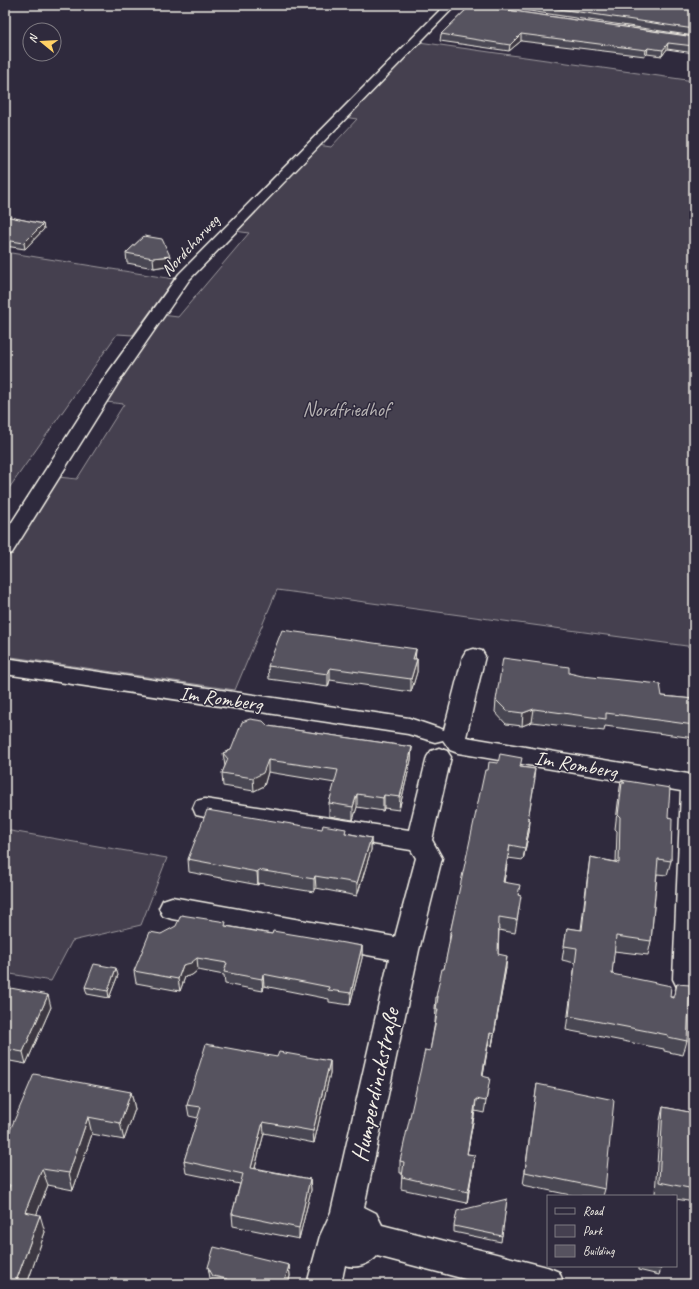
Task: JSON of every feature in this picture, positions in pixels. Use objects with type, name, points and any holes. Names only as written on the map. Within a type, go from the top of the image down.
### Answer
[{"type":"street","name":"Nordcharweg","points":[[5,549],[73,440],[184,277],[451,5]]},
{"type":"street","points":[[205,808],[419,841],[474,656]]},
{"type":"street","name":"Im Romberg","points":[[5,666],[409,726],[447,743],[694,784]]},
{"type":"street","points":[[686,979],[694,784]]},
{"type":"street","name":"Humperdinckstraße","points":[[324,1284],[350,1232],[405,950],[428,858],[419,841]]},
{"type":"street","points":[[172,908],[405,950]]},
{"type":"street","points":[[350,1232],[547,1284]]},
{"type":"green space","name":"Nordfriedhof","points":[[419,42],[694,81],[694,647],[277,590],[235,690],[5,656],[5,563],[58,477],[77,479],[124,404],[106,402],[162,315],[178,317],[249,233],[235,231],[318,145],[331,147],[357,119],[344,117]]},
{"type":"green space","points":[[5,252],[174,279],[133,335],[117,334],[5,494]]},
{"type":"green space","points":[[5,830],[167,858],[141,925],[72,941],[51,981],[5,973]]},
{"type":"building","points":[[471,5],[694,37],[694,46],[668,43],[663,50],[648,48],[646,50],[521,34],[510,45],[441,34]]},
{"type":"building","points":[[532,5],[694,5],[694,29]]},
{"type":"building","points":[[5,216],[43,224],[24,243],[5,240]]},
{"type":"building","points":[[144,236],[162,239],[170,256],[153,258],[126,253]]},
{"type":"building","points":[[282,630],[416,649],[413,659],[417,659],[411,679],[330,668],[328,674],[268,666]]},
{"type":"building","points":[[503,658],[569,667],[569,673],[582,676],[660,684],[662,696],[694,699],[694,725],[606,713],[606,719],[534,709],[523,713],[507,711],[496,700]]},
{"type":"building","points":[[250,719],[263,721],[268,726],[412,747],[400,797],[384,795],[383,798],[357,794],[353,807],[329,803],[338,770],[268,760],[263,773],[253,778],[222,773],[228,759],[223,753],[231,750],[242,722]]},
{"type":"building","points":[[500,754],[522,758],[520,767],[535,769],[533,778],[535,778],[525,848],[510,845],[503,882],[520,885],[518,895],[521,896],[517,920],[499,917],[498,954],[507,956],[494,1034],[490,1033],[482,1076],[490,1078],[486,1101],[476,1099],[467,1154],[475,1155],[468,1192],[402,1177],[404,1162],[400,1161],[425,1050],[430,1051],[438,1009],[436,1009],[438,997],[436,997],[442,969],[444,969],[450,933],[485,770],[488,770],[489,762],[498,763]]},
{"type":"building","points":[[621,780],[670,788],[668,817],[672,818],[671,861],[658,859],[651,941],[616,936],[612,974],[671,986],[670,997],[674,998],[677,984],[690,985],[687,1041],[668,1037],[668,1035],[569,1016],[577,948],[564,946],[567,928],[582,930],[590,857],[619,863],[620,817],[618,815],[622,783],[625,783]]},
{"type":"building","points":[[207,810],[322,829],[323,825],[346,829],[345,833],[371,838],[357,883],[315,876],[314,879],[258,870],[257,872],[188,859]]},
{"type":"building","points":[[181,915],[226,922],[225,926],[272,934],[273,931],[362,946],[351,993],[328,990],[329,987],[263,974],[262,979],[224,972],[227,963],[197,958],[191,963],[183,965],[178,979],[134,971],[150,932],[161,934],[176,926]]},
{"type":"building","points":[[94,964],[116,968],[108,991],[85,987]]},
{"type":"building","points":[[5,987],[48,995],[23,1052],[5,1049]]},
{"type":"building","points":[[206,1044],[277,1057],[279,1052],[330,1061],[313,1131],[263,1122],[251,1168],[310,1179],[299,1228],[232,1214],[243,1174],[184,1161],[201,1107],[187,1105]]},
{"type":"building","points":[[34,1074],[131,1092],[120,1123],[88,1117],[69,1173],[42,1169],[25,1212],[40,1215],[15,1284],[5,1284],[5,1199],[10,1185],[5,1184],[5,1142]]},
{"type":"building","points":[[537,1084],[614,1100],[605,1189],[525,1172]]},
{"type":"building","points":[[663,1107],[694,1113],[694,1189],[659,1182]]},
{"type":"building","points":[[507,1199],[502,1236],[454,1226],[457,1211]]},
{"type":"building","points":[[214,1247],[289,1265],[284,1284],[226,1284],[227,1279],[213,1276],[208,1267]]}]
